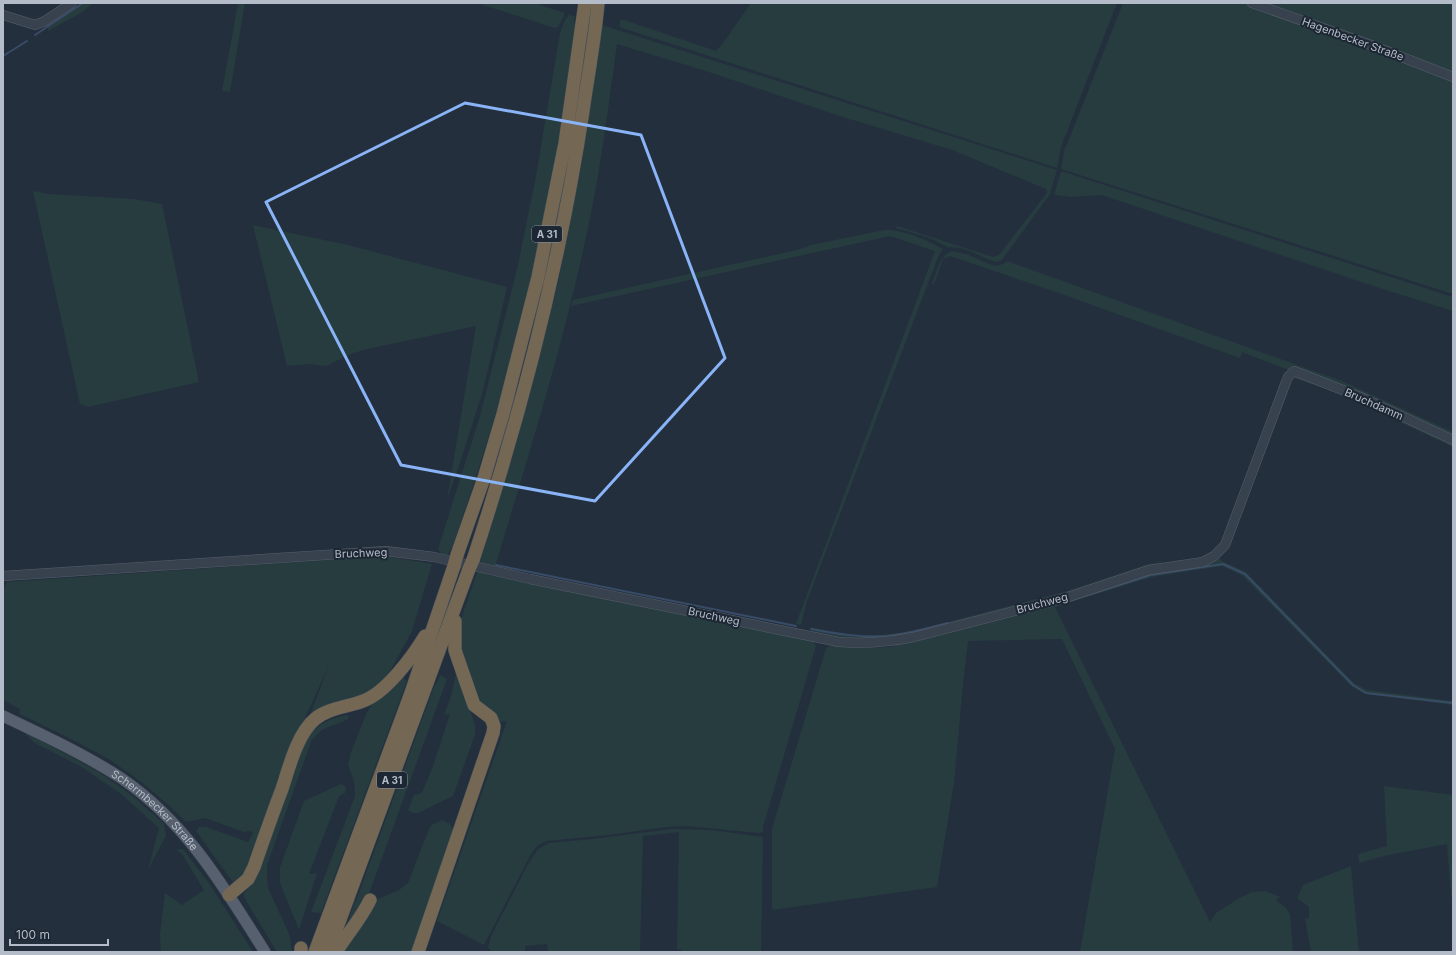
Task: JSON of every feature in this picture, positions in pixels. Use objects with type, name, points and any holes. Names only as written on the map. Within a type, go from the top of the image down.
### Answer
[{"type":"highway","name":"A 31","points":[[315,952],[409,700],[484,478],[503,414],[538,278],[565,143],[583,24],[584,6]]},
{"type":"highway","name":"A 31","points":[[328,952],[456,608],[500,475],[552,272],[577,147],[597,9]]},
{"type":"highway","points":[[418,952],[494,733],[494,726],[491,718],[474,705],[454,650],[456,608]]},
{"type":"highway","points":[[229,895],[248,879],[254,867],[297,746],[308,726],[325,712],[363,701],[370,698],[381,689],[394,677],[417,649],[438,614]]},
{"type":"highway","points":[[336,952],[366,909],[370,900]]},
{"type":"main road","name":"Schermbecker Straße","points":[[3,716],[90,760],[122,779],[159,809],[184,834],[200,853],[265,952]]},
{"type":"street","points":[[3,15],[35,25],[45,21],[72,3]]},
{"type":"street","name":"Hagenbecker Straße","points":[[1252,3],[1371,44],[1453,77]]},
{"type":"street","name":"Bruchdamm","points":[[1294,371],[1363,398],[1453,440]]},
{"type":"street","name":"Bruchweg","points":[[3,576],[386,551],[434,557],[530,579],[839,642],[863,644],[890,642],[1065,598],[1149,570],[1203,562],[1214,556],[1225,545],[1286,382],[1288,377],[1294,371]]},
{"type":"highlighted area","points":[[465,103],[641,135],[725,358],[595,501],[401,465],[266,202]]},
{"type":"green space","points":[[81,3],[94,3],[79,14],[48,31],[48,26]]},
{"type":"green space","points":[[238,3],[245,3],[230,92],[222,91]]},
{"type":"green space","points":[[477,3],[535,3],[564,13],[564,16],[558,27],[555,28]]},
{"type":"green space","points":[[751,3],[1117,3],[1061,147],[1057,168],[619,27],[621,19],[716,51]]},
{"type":"green space","points":[[1123,3],[1245,3],[1453,80],[1453,294],[1061,169],[1065,147]]},
{"type":"green space","points":[[1259,3],[1453,3],[1453,74]]},
{"type":"green space","points":[[569,15],[575,16],[574,22],[576,22],[562,120],[533,272],[510,365],[482,457],[452,548],[445,559],[438,549],[480,416],[518,265],[536,176],[560,33],[565,20]]},
{"type":"green space","points":[[602,25],[1057,170],[1050,194],[1002,260],[996,262],[970,251],[948,247],[930,238],[896,228],[897,226],[993,257],[999,255],[1047,193],[1046,189],[952,150],[843,117],[709,72],[617,44],[595,193],[563,335],[537,428],[495,567],[480,564],[515,448],[557,287],[582,161]]},
{"type":"green space","points":[[1061,171],[1453,297],[1453,311],[1367,284],[1102,195],[1071,197],[1054,195]]},
{"type":"green space","points":[[33,191],[48,194],[134,199],[162,204],[199,382],[88,407],[80,404]]},
{"type":"green space","points":[[253,225],[348,245],[507,287],[483,391],[447,499],[476,326],[363,350],[326,366],[308,364],[287,366]]},
{"type":"green space","points":[[884,230],[907,233],[943,249],[938,257],[807,601],[801,625],[796,624],[935,251],[890,236],[571,306],[573,300],[797,250],[811,245]]},
{"type":"green space","points":[[952,251],[969,255],[996,266],[1007,261],[1342,381],[1453,432],[1453,436],[1242,352],[1240,358],[950,256],[943,259],[934,284],[932,284],[941,260]]},
{"type":"green space","points":[[1295,374],[1337,389],[1453,443],[1453,447],[1338,393],[1291,377]]},
{"type":"green space","points":[[384,556],[432,564],[412,631],[387,677],[365,695],[309,718],[329,665],[277,780],[281,782],[243,877],[234,884],[196,831],[199,827],[206,827],[248,842],[253,833],[249,831],[244,832],[205,818],[186,822],[150,789],[110,760],[20,714],[20,709],[3,700],[3,591],[7,582]]},
{"type":"green space","points":[[1218,558],[1246,572],[1354,683],[1367,690],[1453,701],[1453,705],[1365,694],[1351,686],[1243,576],[1222,566],[1151,577],[1055,607],[1210,922],[1216,913],[1241,897],[1252,892],[1265,891],[1280,897],[1276,900],[1286,908],[1290,915],[1293,952],[1080,952],[1115,749],[1062,639],[968,641],[954,783],[937,887],[772,910],[772,829],[826,648],[831,645],[862,648],[890,647],[1150,573]]},
{"type":"green space","points":[[1163,562],[1161,565],[1066,595],[914,634],[864,639],[840,637],[811,631],[811,627],[856,635],[869,635],[913,631],[1067,591],[1148,564]]},
{"type":"green space","points":[[478,570],[488,575],[813,641],[816,646],[763,827],[763,832],[759,833],[685,826],[546,841],[538,845],[531,854],[484,945],[437,921],[507,721],[498,722],[479,706],[459,648],[459,625]]},
{"type":"green space","points":[[457,669],[475,725],[475,735],[453,796],[418,813],[412,813],[408,810],[414,795],[422,793],[433,766],[450,714],[444,715],[451,696]]},
{"type":"green space","points":[[440,675],[447,679],[370,891],[362,908],[343,932],[360,890],[435,684],[436,685]]},
{"type":"green space","points":[[401,676],[407,681],[321,913],[311,912],[355,796],[354,781],[348,765],[351,752],[367,712],[376,699]]},
{"type":"green space","points":[[347,715],[349,716],[348,719],[324,729],[315,736],[311,742],[267,865],[268,888],[290,936],[292,952],[277,952],[244,897],[244,893],[252,884],[261,865],[306,740],[319,726],[334,718]]},
{"type":"green space","points":[[23,731],[99,772],[133,796],[164,824],[166,836],[148,870],[159,828],[121,794],[80,766],[33,742]]},
{"type":"green space","points":[[341,784],[346,787],[345,793],[339,796],[309,874],[317,873],[299,930],[280,883],[280,867],[304,801]]},
{"type":"green space","points":[[1384,786],[1453,795],[1453,919],[1447,844],[1388,855],[1359,863],[1358,854],[1387,846]]},
{"type":"green space","points":[[442,820],[450,824],[455,833],[414,952],[340,952],[373,901],[399,890],[408,883],[429,829],[432,825]]},
{"type":"green space","points":[[672,829],[711,830],[763,837],[761,952],[681,952],[681,949],[677,949],[679,832],[643,836],[640,952],[548,952],[547,944],[525,946],[525,952],[493,952],[488,948],[491,936],[528,864],[538,849],[549,843]]},
{"type":"green space","points":[[183,849],[211,886],[253,952],[161,952],[160,935],[165,893],[182,905],[204,890],[182,854],[176,850]]},
{"type":"green space","points":[[1351,866],[1359,952],[1311,952],[1305,919],[1309,918],[1309,907],[1297,898],[1303,885]]},
{"type":"waterway","points":[[35,35],[83,3]]},
{"type":"waterway","points":[[3,56],[27,41]]},
{"type":"waterway","points":[[1066,602],[1151,575],[1223,564],[1245,574],[1353,685],[1366,693],[1453,703]]},
{"type":"waterway","points":[[496,565],[796,626]]},
{"type":"waterway","points":[[811,629],[850,635],[888,636],[918,631],[948,623]]}]
